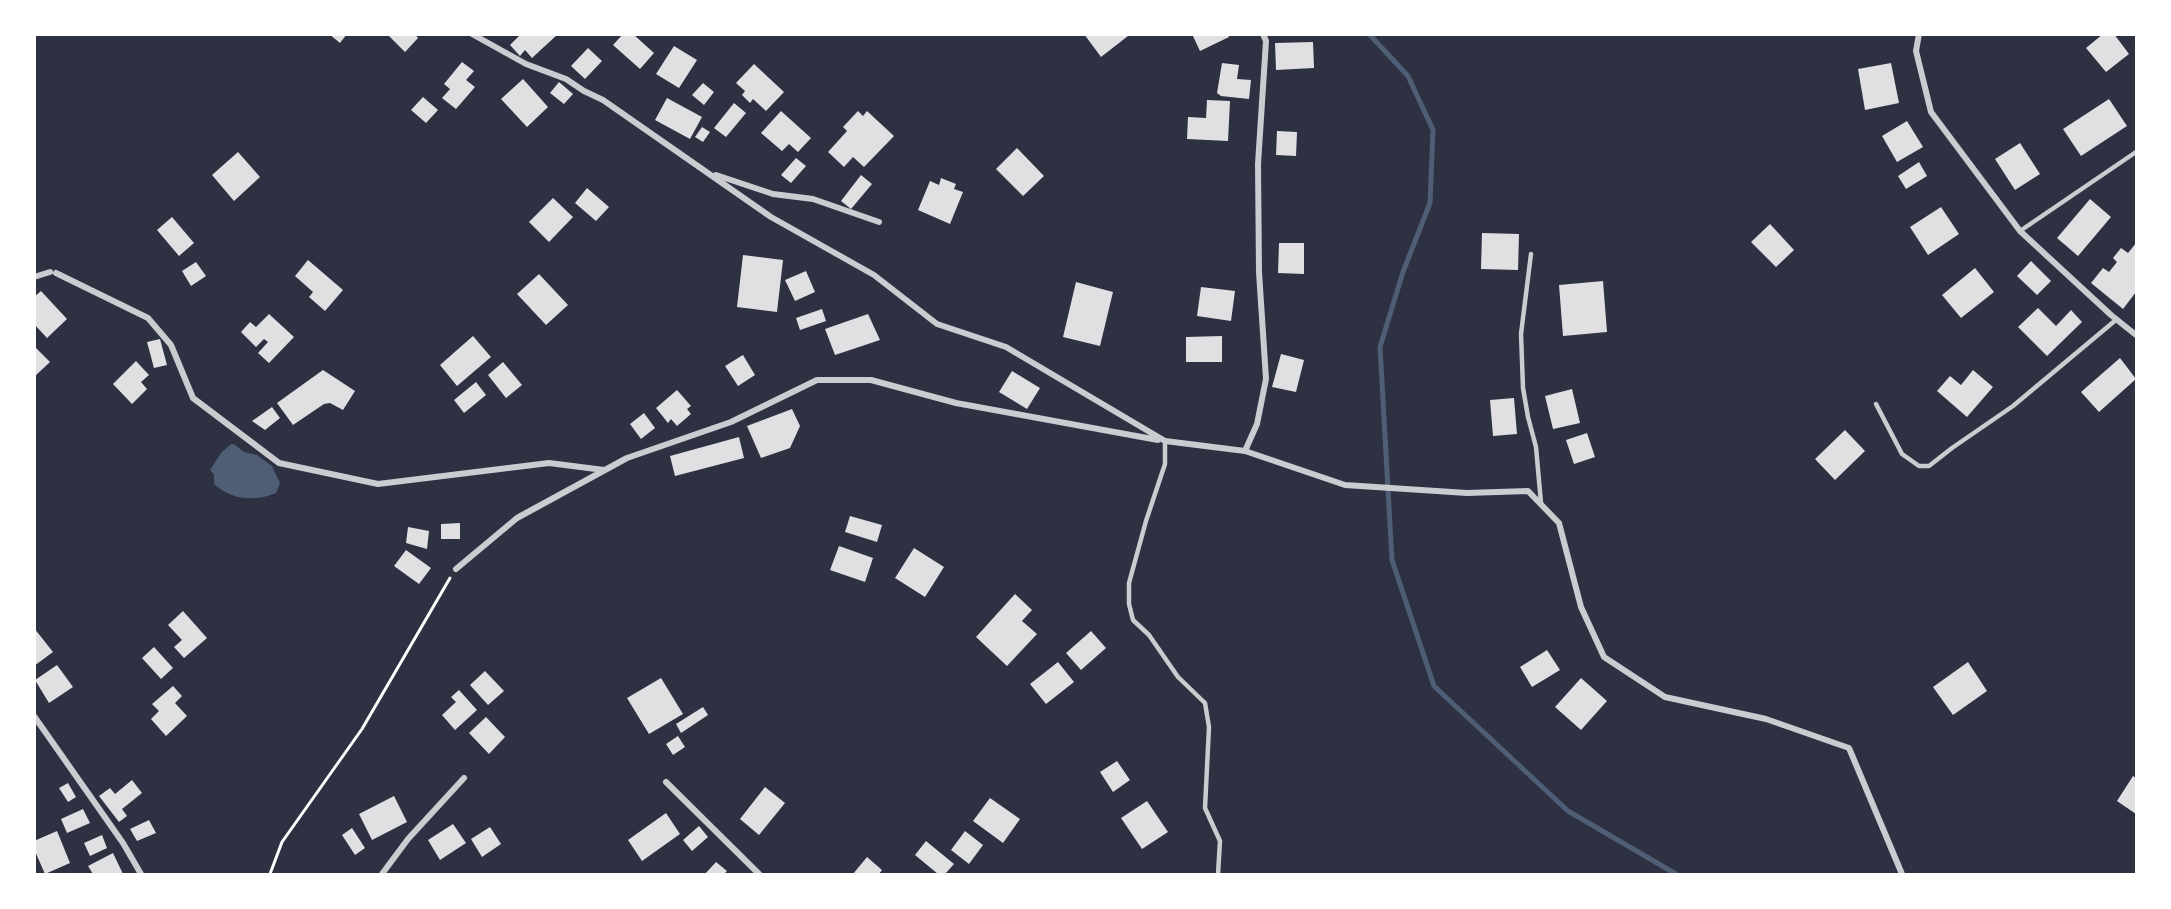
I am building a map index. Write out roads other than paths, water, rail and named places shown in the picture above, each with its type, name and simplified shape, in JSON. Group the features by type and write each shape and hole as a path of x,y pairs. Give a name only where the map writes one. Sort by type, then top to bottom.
{"street":[{"path":"472,34 526,64 566,79 603,100 771,217 874,275 937,324 1006,347 1165,441"},
{"path":"1245,451 1257,424 1266,379 1259,272 1258,164 1266,41 1263,34"},
{"path":"1919,34 1916,51 1931,112 2020,231 2136,335"},
{"path":"709,172 773,194 813,199 879,222"},
{"path":"34,277 53,272 148,318 171,345 193,398 279,463 378,484 549,463 605,470"},
{"path":"456,569 517,518 627,458 731,422 817,380 871,380 956,403 1165,441 1245,451 1345,485 1467,493 1528,491 1559,523 1581,607 1605,657 1665,697 1766,719 1849,748 1902,874"},
{"path":"34,716 123,843 141,874"},
{"path":"382,874 408,839 464,778"},
{"path":"666,782 759,874"}],"lane":[{"path":"2020,231 2136,152"},
{"path":"1531,254 1521,334 1523,388 1536,447 1540,503"},
{"path":"1876,404 1902,454 1919,466 1929,466 2013,406 2117,319"},
{"path":"1165,441 1165,464 1129,583 1129,604 1134,620 1149,635 1178,677 1205,704 1209,727 1205,808 1220,841 1218,874"}],"water":[{"path":"231,444 244,452 257,455 272,466 280,483 276,493 260,498 244,498 228,493 214,484 214,474 210,470 221,453"}],"waterway":[{"path":"1369,34 1408,76 1433,130 1430,203 1403,272 1380,347 1392,560 1434,686 1568,811 1676,874"}]}
